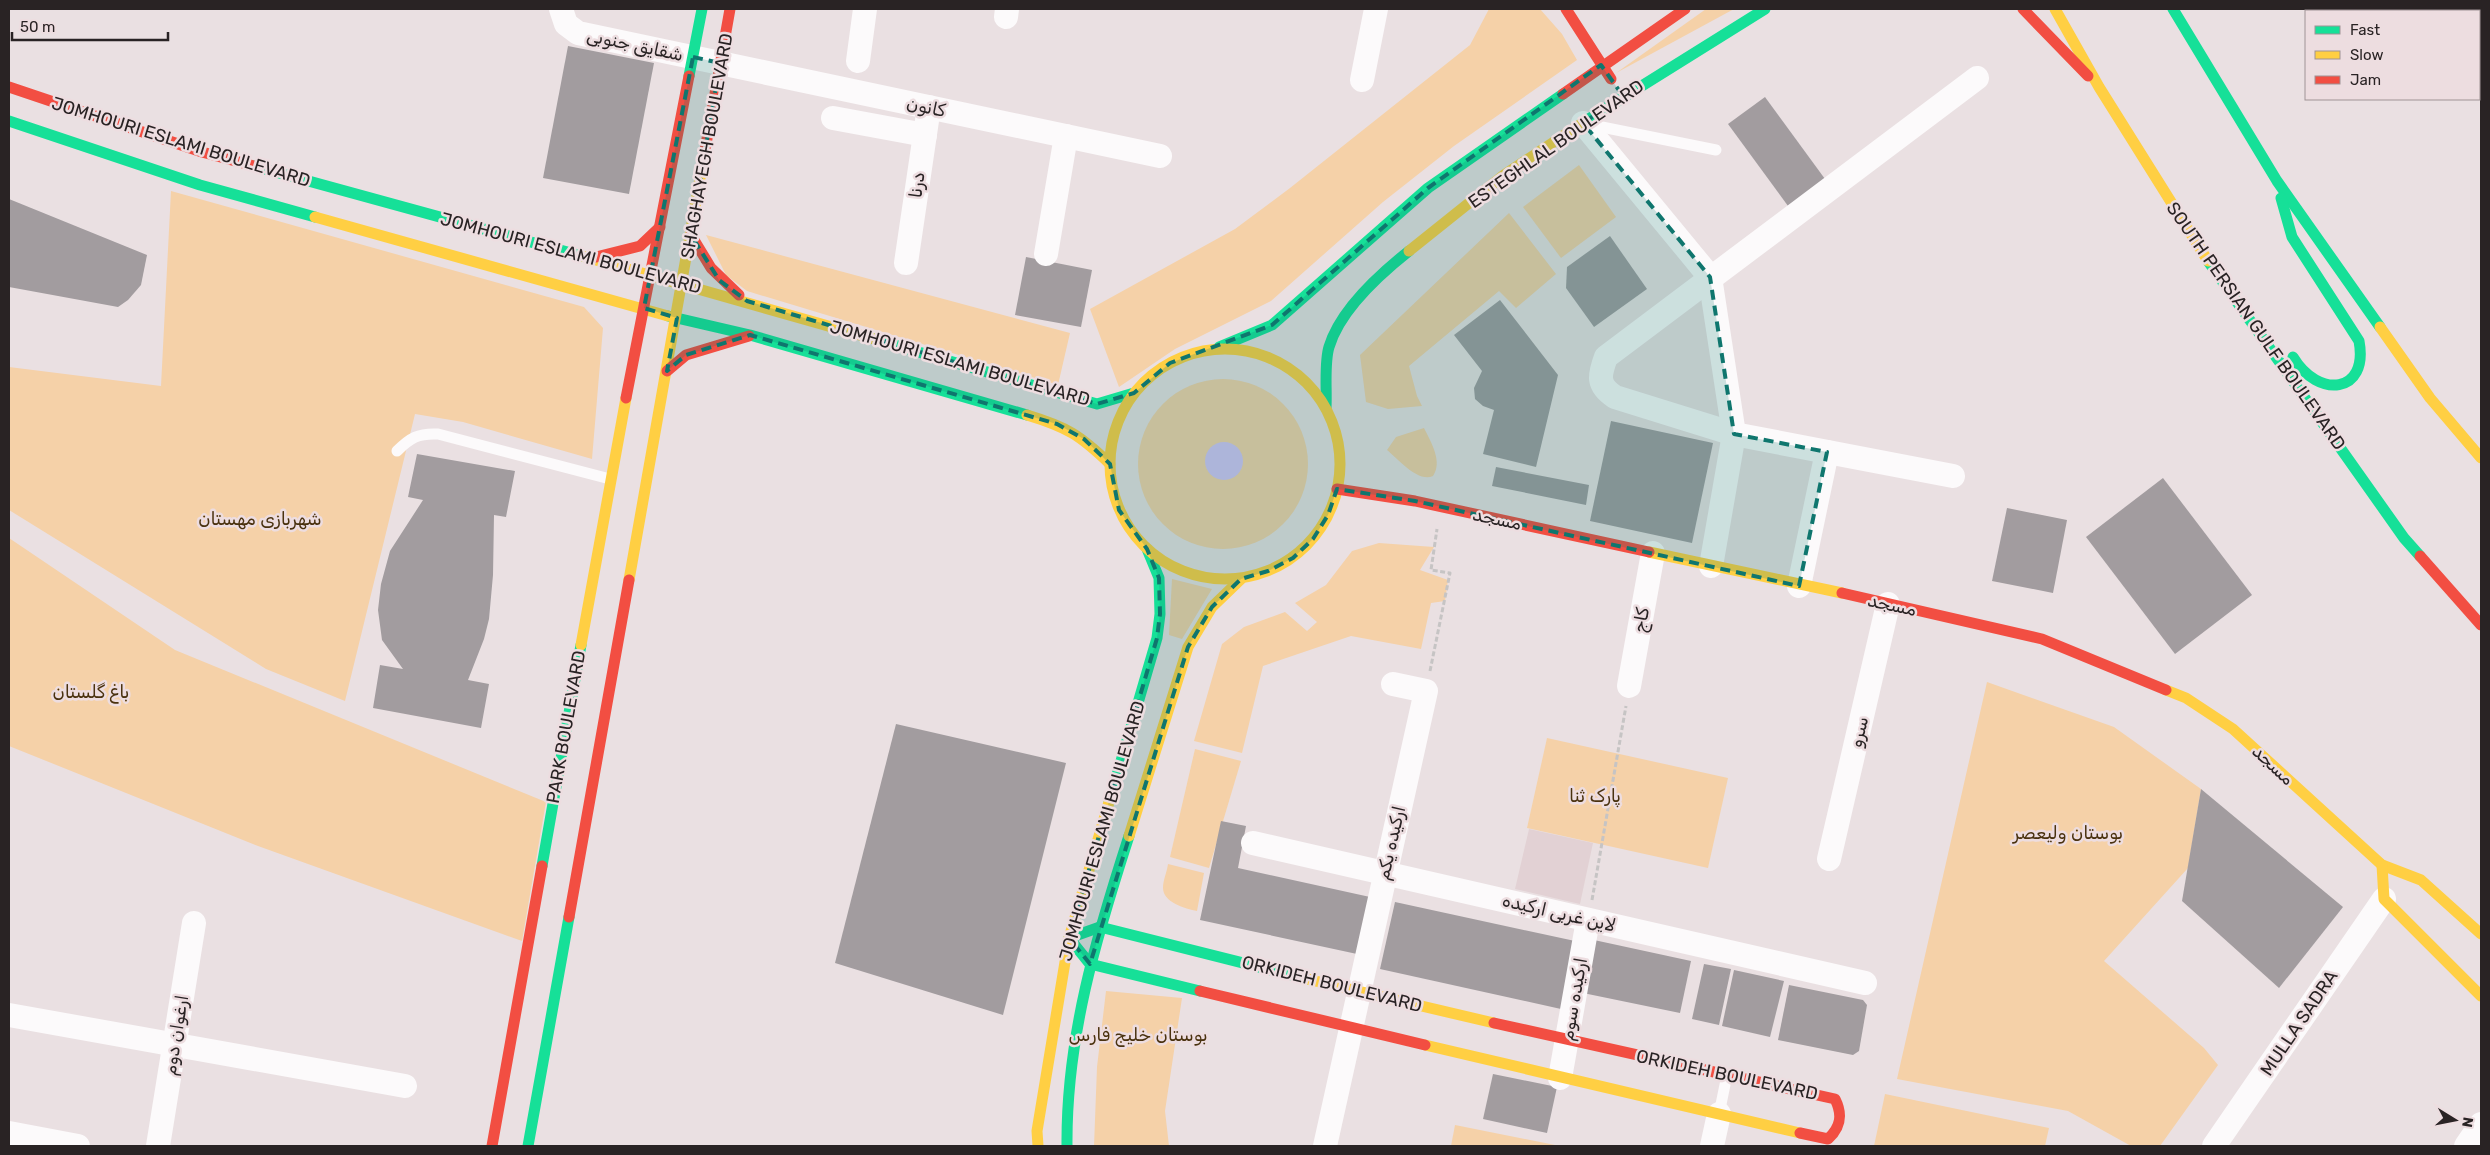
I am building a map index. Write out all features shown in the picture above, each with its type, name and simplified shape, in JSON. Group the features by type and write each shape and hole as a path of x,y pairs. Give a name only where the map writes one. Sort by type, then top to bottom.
{"street":[{"name":"شقایق جنوبی","path":"561,9 566,24 578,33 692,57"},
{"name":"SHAGHAYEGH BOULEVARD","path":"644,308 702,9"},
{"name":"SHAGHAYEGH BOULEVARD","path":"677,318 730,9"},
{"path":"858,61 865,9"},
{"path":"1362,80 1376,9"},
{"path":"1566,9 1623,96"},
{"path":"1214,349 1240,350 1266,356 1290,368 1310,386 1326,408 1336,433 1340,461 1337,489 1328,515 1313,539 1293,558 1268,571 1241,578 1216,580 1191,574 1168,564 1147,549 1131,531 1119,510 1112,488 1110,464 1116,426 1134,393 1150,376 1170,363 1191,354 1214,349 1272,325 1428,188 1601,65 1685,9"},
{"name":"ESTEGHLAL BOULEVARD","path":"1326,408 1329,347 1348,310 1388,267 1504,175 1623,96 1764,9"},
{"path":"2023,9 2099,87"},
{"name":"SOUTH PERSIAN GULF BOULEVARD","path":"2055,9 2099,87 2190,237 2404,538 2481,625"},
{"path":"2173,9 2194,47 2277,181 2430,398 2481,458"},
{"path":"2184,9 2194,47"},
{"name":"کانون","path":"692,57 1160,156"},
{"path":"1953,476 1734,434 1614,397 1604,390 1600,379 1606,357 1977,78"},
{"name":"JOMHOURI ESLAMI BOULEVARD","path":"9,88 202,152 747,301 1097,404 1134,393"},
{"name":"درنا","path":"906,263 929,107"},
{"path":"834,118 925,135"},
{"name":"JOMHOURI ESLAMI BOULEVARD","path":"9,121 200,185 677,318 750,336 1057,424 1084,439 1110,464"},
{"path":"1583,123 1710,277 1734,434 1711,566"},
{"path":"1046,254 1066,136"},
{"path":"2277,181 2292,237 2359,341 2363,354 2359,368 2351,378 2340,384 2327,385 2306,375 2288,351"},
{"path":"591,258 640,246 660,227"},
{"path":"692,235 704,260 719,280 747,301"},
{"path":"2190,237 2232,272"},
{"path":"585,291 610,311"},
{"name":"PARK BOULEVARD","path":"492,1146 610,479 644,308"},
{"name":"PARK BOULEVARD","path":"528,1146 677,318"},
{"path":"626,331 634,360"},
{"path":"667,371 686,355 750,336"},
{"path":"1799,586 1827,452"},
{"name":"مسجد","path":"1337,489 1441,506 2042,639 2186,698 2233,729 2382,865 2421,880 2481,934"},
{"name":"JOMHOURI ESLAMI BOULEVARD","path":"1038,1146 1037,1131 1069,938 1157,638 1160,614 1159,578 1147,549"},
{"name":"کاج","path":"1630,686 1653,553"},
{"name":"JOMHOURI ESLAMI BOULEVARD","path":"1067,1146 1066,1126 1072,1052 1090,964 1100,927 1188,647 1212,607 1241,578"},
{"name":"سرو","path":"1829,860 1888,604"},
{"path":"1392,684 1426,691"},
{"name":"ارکیده یکم","path":"1325,1146 1426,691"},
{"name":"لاین غربی ارکیده","path":"1253,843 1865,983"},
{"path":"2382,865 2384,899 2481,996"},
{"name":"MULLA SADRA","path":"2214,1146 2384,899"},
{"name":"ارکیده سوم","path":"1560,1078 1588,920"},
{"name":"ارغوان دوم","path":"158,1146 194,923"},
{"path":"1090,964 1069,938 1100,927"},
{"name":"ORKIDEH BOULEVARD","path":"1090,964 1560,1078 1828,1139 1836,1132 1840,1121 1840,1108 1834,1099 1358,992 1100,927"},
{"path":"9,1014 405,1086"},
{"path":"1712,1146 1720,1114"},
{"path":"2466,1146 2481,1124"},
{"path":"9,1134 78,1146"}],"lane":[{"path":"1583,123 1716,150"},
{"path":"397,451 411,438 422,433 438,434 610,479"},
{"path":"1720,1114 1727,1075"}],"path":[{"path":"1426,691 1450,573 1431,570 1441,506"},
{"path":"1588,920 1630,686"}],"highlighted area":[{"path":"693,57 720,63 691,235 719,280 747,301 1097,404 1134,393 1170,363 1272,325 1428,188 1601,65 1623,96 1583,123 1710,277 1734,434 1827,452 1799,586 1415,501 1337,489 1328,515 1313,539 1293,558 1268,571 1241,579 1212,607 1188,647 1090,964 1069,938 1157,638 1160,614 1159,578 1147,549 1119,510 1110,464 1084,439 1057,424 750,335 686,355 667,371 677,318 644,308"}],"shaded area":[{"path":"1224,442 1238,447 1243,461 1238,475 1224,480 1210,475 1205,461 1210,447"},
{"path":"1529,829 1593,843 1580,904 1515,889"}],"green space":[{"path":"1489,9 1540,9 1562,34 1577,60 1454,146 1383,202 1271,301 1175,349 1119,387 1090,309 1235,229 1290,188 1470,45"},
{"path":"1706,9 1734,9 1616,73"},
{"path":"1579,165 1616,217 1561,258 1523,207"},
{"name":"شهربازی مهستان","path":"171,191 584,307 603,328 592,459 463,422 415,414 345,701 266,669 9,510 9,367 161,386"},
{"path":"1509,213 1556,274 1516,308 1499,291 1409,366 1417,396 1422,406 1388,409 1366,402 1360,355"},
{"path":"706,235 1070,333 1058,385 747,291 726,275"},
{"path":"1223,379 1248,383 1263,389 1283,404 1298,424 1306,447 1308,464 1304,489 1298,504 1283,524 1263,539 1240,547 1223,549 1198,545 1183,539 1163,524 1148,504 1140,481 1138,464 1142,439 1148,424 1163,404 1183,389 1206,381"},
{"path":"1424,428 1435,452 1437,465 1433,476 1427,477 1421,476 1409,469 1387,450 1396,437"},
{"name":"باغ گلستان","path":"9,538 175,650 546,802 522,941 258,846 9,746"},
{"path":"1379,543 1434,547 1420,570 1448,580 1445,601 1431,603 1421,649 1351,636 1263,666 1242,753 1194,741 1222,644 1244,627 1285,612 1307,631 1317,622 1295,603 1326,585 1352,551"},
{"path":"1172,579 1212,589 1182,639 1169,635"},
{"name":"بوستان ولیعصر","path":"1987,682 2114,727 2201,789 2188,868 2104,961 2204,1048 2218,1065 2160,1146 2131,1146 2068,1111 1897,1079"},
{"name":"پارک ثنا","path":"1547,738 1728,778 1708,868 1527,828"},
{"path":"1195,749 1241,761 1209,868 1170,857"},
{"path":"1168,864 1204,873 1197,911 1175,904 1164,893 1163,885"},
{"name":"بوستان خلیج فارس","path":"1106,991 1182,998 1165,1111 1169,1146 1094,1146 1097,1067"},
{"path":"1885,1094 2049,1128 2045,1146 1874,1146"},
{"path":"1455,1125 1560,1146 1451,1146"}],"building":[{"path":"568,46 654,63 629,194 543,178"},
{"path":"1765,97 1825,179 1788,206 1728,124"},
{"path":"9,199 147,255 141,285 128,300 118,307 9,287"},
{"path":"1610,236 1647,289 1594,327 1566,288 1567,267"},
{"path":"1026,257 1092,270 1081,327 1015,315"},
{"path":"1500,300 1558,375 1536,467 1483,454 1494,410 1483,406 1475,399 1474,388 1482,371 1454,335"},
{"path":"1611,421 1713,443 1692,543 1590,521"},
{"path":"417,454 515,471 506,517 494,515 493,575 489,619 484,639 468,680 489,684 481,728 373,708 380,665 403,669 382,640 378,610 381,584 390,551 423,500 408,497"},
{"path":"1496,467 1589,485 1586,505 1492,486"},
{"path":"2163,478 2252,595 2175,654 2086,537"},
{"path":"2007,508 2067,520 2053,593 1992,581"},
{"path":"896,724 1066,763 1003,1015 835,963"},
{"path":"2201,789 2343,907 2279,988 2182,901"},
{"path":"1221,821 1246,826 1238,868 1370,897 1357,954 1200,920"},
{"path":"1395,902 1575,941 1561,1009 1380,969"},
{"path":"1594,940 1691,961 1680,1013 1583,993"},
{"path":"1704,964 1731,969 1719,1025 1692,1019"},
{"path":"1734,970 1784,981 1770,1037 1722,1026"},
{"path":"1789,985 1863,1000 1867,1005 1859,1051 1853,1055 1778,1040"},
{"path":"1493,1074 1557,1087 1547,1133 1483,1119"}],"traffic: fast":[{"path":"689,76 702,9"},
{"path":"1584,122 1765,9"},
{"path":"2173,9 2277,181 2380,327"},
{"path":"1219,347 1272,325 1428,188 1563,94"},
{"path":"9,121 200,185 315,217"},
{"path":"254,166 582,256"},
{"path":"2281,198 2292,237 2359,341 2360,359 2356,372 2349,380 2339,385 2315,380 2303,371 2293,357"},
{"path":"1326,408 1327,361 1334,333 1362,294 1386,270 1409,251"},
{"path":"2208,261 2404,538 2420,556"},
{"path":"668,316 750,335 1027,415"},
{"path":"874,339 1097,404 1134,393"},
{"path":"1109,802 1157,638 1160,614 1159,578 1147,549"},
{"path":"542,866 581,645"},
{"path":"1067,1146 1068,1106 1077,1027 1105,912 1129,836"},
{"path":"528,1146 569,917"},
{"path":"1100,927 1307,979"},
{"path":"1100,927 1069,938 1090,964 1200,991"}],"traffic: slow":[{"path":"2055,9 2099,87 2208,261"},
{"path":"1409,251 1504,175 1584,122"},
{"path":"629,580 702,167"},
{"path":"315,217 668,316"},
{"path":"582,256 874,339"},
{"path":"2380,327 2430,398 2481,458"},
{"path":"1225,349 1247,351 1269,358 1298,375 1314,391 1326,410 1335,431 1340,464 1338,486 1331,508 1314,537 1298,553 1279,565 1258,574 1225,579 1203,577 1181,570 1152,553 1136,537 1124,518 1115,497 1110,464 1112,442 1119,420 1136,391 1152,375 1171,363 1192,354 1225,349"},
{"path":"581,645 626,398"},
{"path":"1027,415 1072,433 1110,464"},
{"path":"1649,552 1842,593"},
{"path":"1129,836 1188,647 1212,607 1241,579"},
{"path":"2166,690 2186,698 2233,729 2382,865 2421,880 2481,934"},
{"path":"1038,1146 1037,1131 1069,938 1109,802"},
{"path":"2382,865 2384,899 2481,996"},
{"path":"1307,979 1494,1023"},
{"path":"1425,1045 1800,1133"}],"traffic: jam":[{"path":"702,167 730,9"},
{"path":"1566,9 1611,79"},
{"path":"1563,94 1685,9"},
{"path":"2023,9 2088,76"},
{"path":"626,398 689,76"},
{"path":"9,87 202,152 254,166"},
{"path":"592,258 640,246 660,227"},
{"path":"691,235 711,268 739,295"},
{"path":"667,371 686,355 749,336"},
{"path":"1337,489 1415,501 1649,552"},
{"path":"2420,556 2481,625"},
{"path":"569,917 629,580"},
{"path":"1842,593 2042,639 2166,690"},
{"path":"492,1146 542,866"},
{"path":"1200,991 1425,1045"},
{"path":"1494,1023 1835,1099 1840,1116 1836,1130 1828,1139 1800,1133"}]}
